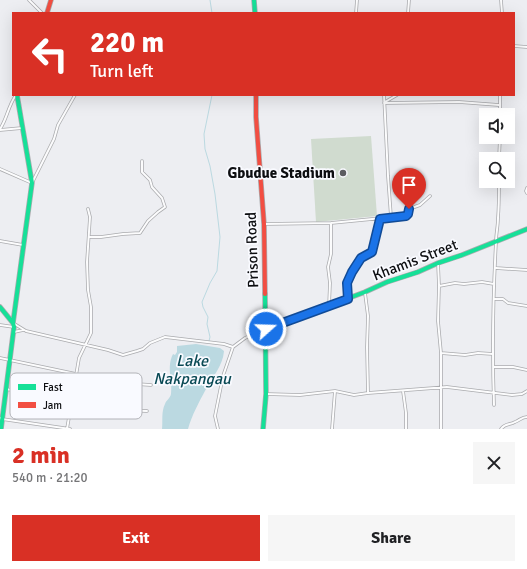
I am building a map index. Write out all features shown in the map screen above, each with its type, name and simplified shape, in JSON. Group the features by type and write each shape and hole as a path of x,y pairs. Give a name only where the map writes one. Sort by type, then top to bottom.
{"street":[{"path":"29,0 41,12"},
{"path":"47,12 51,0"},
{"path":"254,0 255,12"},
{"path":"356,12 357,0"},
{"path":"408,12 409,0"},
{"path":"501,0 502,12"},
{"path":"515,46 527,47"},
{"path":"0,130 15,96"},
{"path":"16,96 32,183"},
{"path":"1,429 1,418 21,270 22,245 32,183 54,139 58,125 74,96"},
{"name":"Prison Road","path":"256,96 256,117 264,224 266,394 263,429"},
{"path":"384,96 391,217"},
{"path":"384,103 395,96"},
{"path":"499,108 500,96"},
{"path":"384,103 460,102 499,105"},
{"path":"0,130 22,128"},
{"path":"90,237 140,233 148,221 165,207 162,198 152,187 150,180 142,172 142,161"},
{"path":"0,168 32,183"},
{"path":"494,405 494,284 499,188"},
{"path":"527,188 527,193"},
{"path":"264,224 330,223 380,219 408,214 409,209 420,205 430,196"},
{"path":"76,373 79,358 91,333 91,307 87,262 90,237 90,217 88,209"},
{"path":"348,299 347,283 361,258 372,252 380,219"},
{"path":"329,306 330,283 328,267 331,254 330,223"},
{"name":"Khamis Street","path":"266,329 348,299 378,285 418,272 527,229"},
{"path":"0,241 22,245"},
{"path":"438,263 438,320 441,353 441,429"},
{"path":"496,268 527,270"},
{"path":"439,286 455,283 464,284 482,282 494,284"},
{"path":"365,292 368,316 368,393"},
{"path":"494,299 503,299 508,303 527,306"},
{"path":"0,307 11,319 14,327"},
{"path":"0,325 14,327 123,355 143,349 150,343 165,337 224,344 233,347"},
{"path":"14,327 23,330"},
{"path":"218,429 215,416 223,376 233,347 245,338 266,329"},
{"path":"441,353 465,355 478,353 493,354"},
{"path":"0,358 68,373"},
{"path":"493,367 513,367 527,370"},
{"path":"142,385 151,386"},
{"path":"266,394 300,395 336,391 354,395 447,387 512,395 522,394 527,391"},
{"path":"6,389 10,390"},
{"path":"332,429 336,391"},
{"path":"403,391 406,413 406,429"},
{"path":"142,411 147,411"},
{"path":"501,429 505,425 514,423 524,416 527,416"},
{"path":"1,418 68,429 69,419"}],"shaded area":[{"name":"Gbudue Stadium","path":"371,136 377,216 316,222 311,139"}],"water":[{"name":"Lake Nakpangau","path":"196,344 220,348 224,351 222,362 198,404 188,429 162,429 164,407 171,394 170,364 173,354 175,355 177,352 177,346"}],"waterway":[{"path":"210,0 212,12"},
{"path":"209,341 210,337 207,324 208,317 202,302 217,271 220,237 215,194 205,149 204,134 212,96"}],"traffic: fast":[{"path":"254,0 255,12"},
{"path":"1,429 14,327 13,323 32,183 17,96"},
{"path":"266,329 527,229"},
{"path":"263,429 266,394 265,294"},
{"path":"0,307 13,323"}],"traffic: jam":[{"path":"47,12 51,0"},
{"path":"256,96 256,117 264,224 265,294"}],"place":[{"name":"Gbudue Stadium","path":"343,173"}],"route":[{"path":"266,329 348,299 347,283 361,258 372,252 380,219 406,216 409,209"}]}
